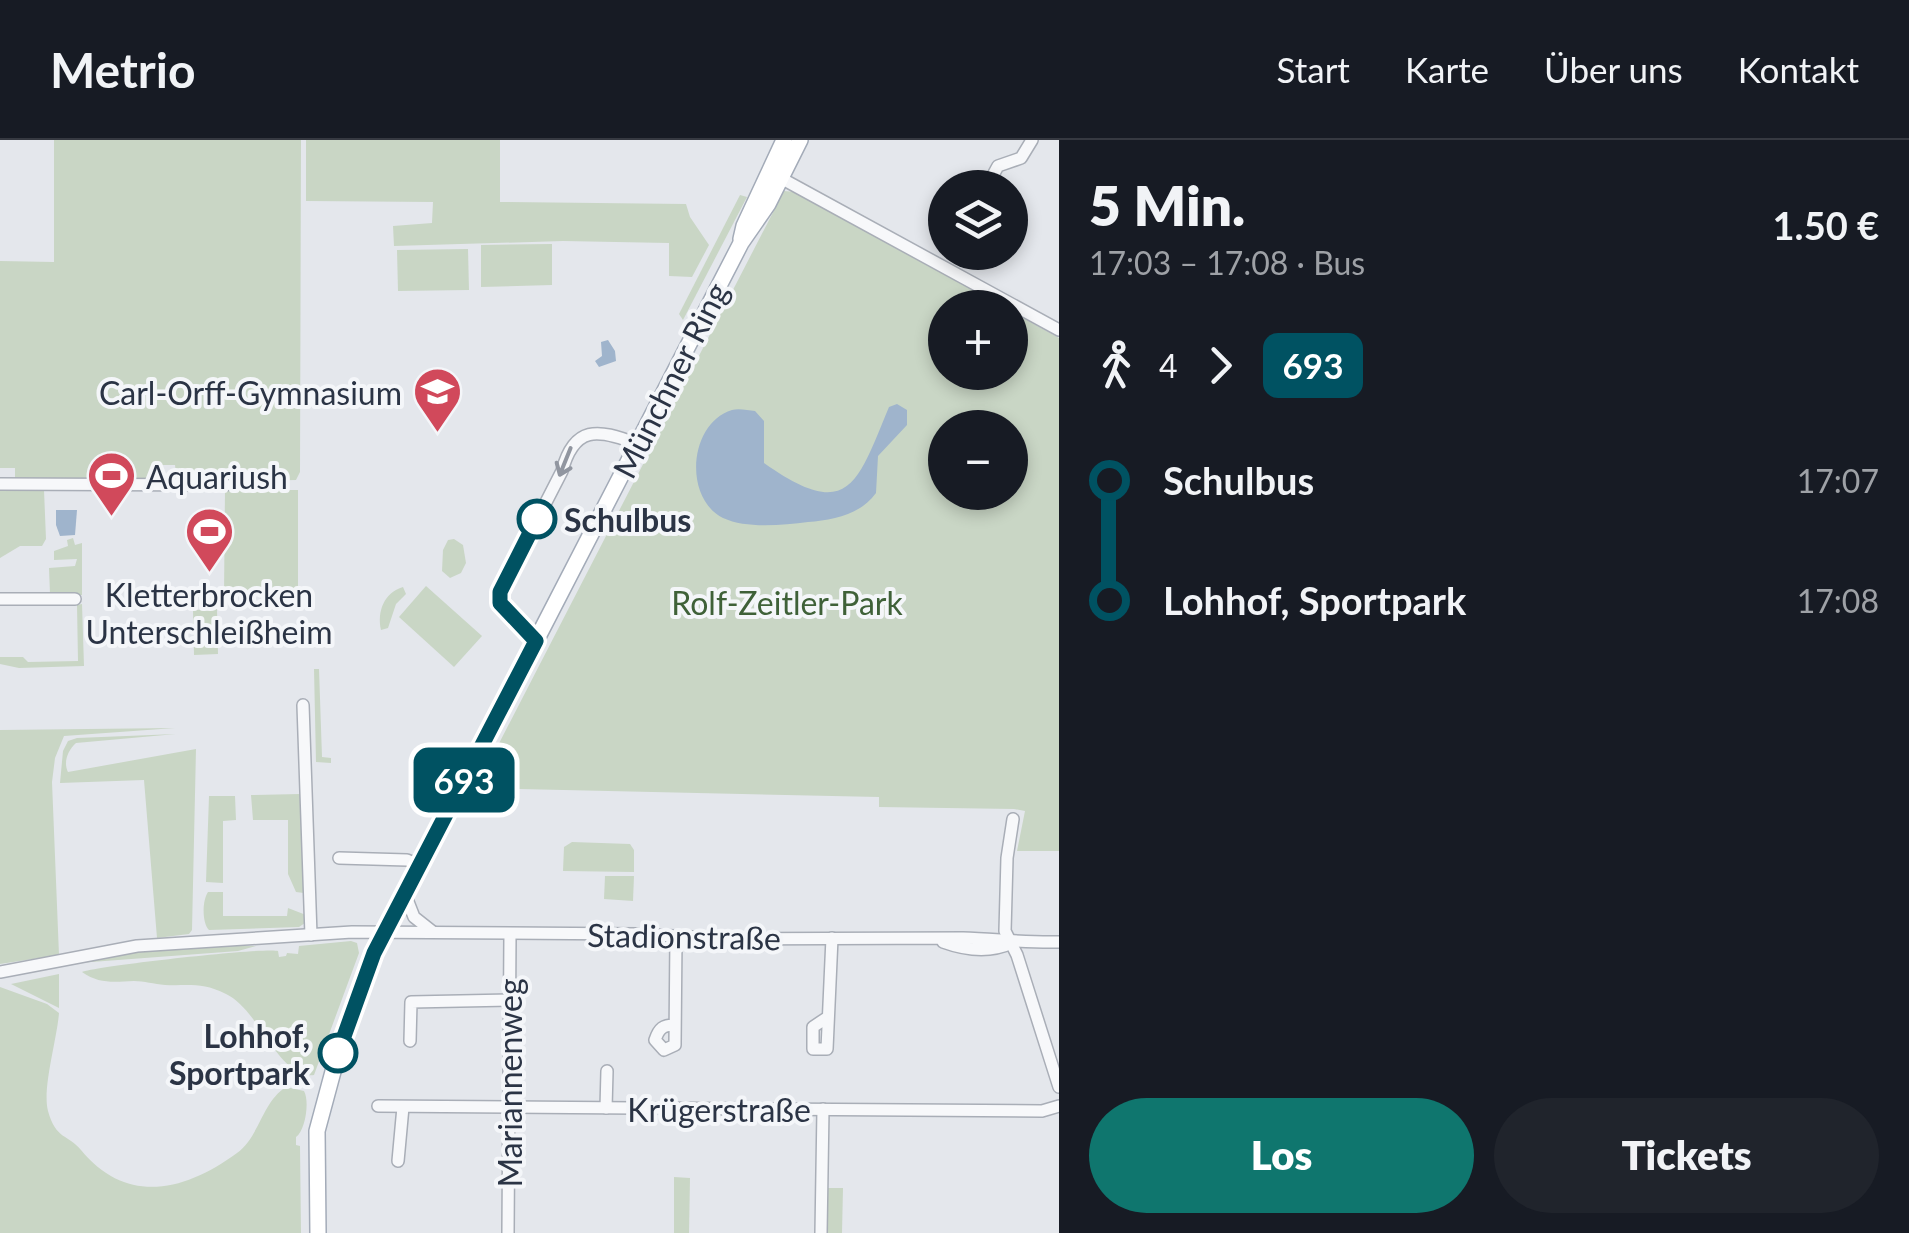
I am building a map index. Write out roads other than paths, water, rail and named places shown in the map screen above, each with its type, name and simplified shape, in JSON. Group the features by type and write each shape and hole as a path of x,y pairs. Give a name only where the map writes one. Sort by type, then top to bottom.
{"main road":[{"name":"Münchner Ring","path":"318,1233 315,1148 323,1104 350,1016 385,932 741,243 754,229 784,140"},
{"name":"Münchner Ring","path":"775,175 800,140"}],"street":[{"path":"996,170 1021,158 1032,140"},
{"path":"775,175 946,261 1059,329"},
{"path":"536,641 500,603 500,592 562,471 566,455 575,438 583,434 637,444"},
{"path":"0,484 226,485"},
{"path":"0,599 75,599"},
{"path":"303,705 310,936"},
{"path":"1013,818 1007,858 1005,931 1059,1087"},
{"path":"339,858 407,860 419,866"},
{"path":"404,894 414,916 432,932"},
{"name":"Stadionstraße","path":"0,972 136,946 385,932 936,940 961,948 1059,942"},
{"name":"Mariannenweg","path":"508,1233 510,934"},
{"path":"675,1025 676,937"},
{"path":"828,1017 832,938"},
{"path":"410,1041 411,1002 510,1000"},
{"path":"606,1108 607,1071"},
{"name":"Krügerstraße","path":"378,1106 1042,1112 1059,1106"},
{"path":"398,1161 404,1107"},
{"path":"820,1233 823,1110"}],"water":[{"path":"608,340 616,361 599,367 595,361 602,356 601,342"},
{"path":"897,404 907,410 907,425 878,456 876,493 854,511 817,521 754,525 723,518 701,495 696,461 700,445 707,430 732,410 755,411 764,421 764,463 792,481 832,492 846,486 858,474 889,407"},
{"path":"56,510 77,510 75,535 60,536"}],"place":[{"name":"Carl-Orff-Gymnasium","path":"437,434"},
{"name":"Aquariush","path":"111,518"},
{"name":"Schulbus","path":"537,519"},
{"name":"Kletterbrocken Unterschleißheim","path":"209,574"},
{"name":"Lohhof, Sportpark","path":"338,1053"}],"park label":[{"name":"Rolf-Zeitler-Park","path":"787,602"}]}
